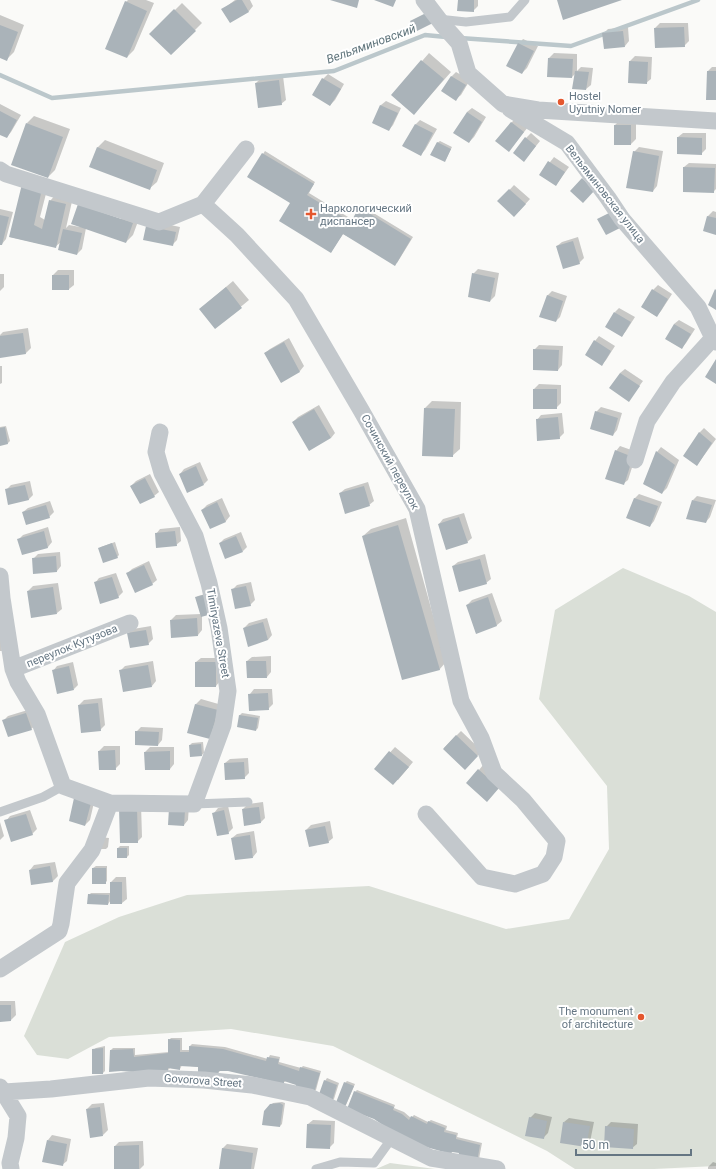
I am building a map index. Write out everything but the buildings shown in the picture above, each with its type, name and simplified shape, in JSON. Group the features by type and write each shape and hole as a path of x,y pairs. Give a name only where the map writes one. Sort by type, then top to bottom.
{"street":[{"path":"424,0 441,22"},
{"name":"Вельяминовская улица","path":"441,22 459,44 468,73 503,104 567,143 622,219 698,307 714,340"},
{"path":"503,104 538,110 716,121"},
{"path":"0,170 6,174 159,222 204,204 246,149"},
{"name":"Сочинский переулок","path":"204,204 237,235 296,299 417,509 462,701 481,738 494,773 523,800 557,841 554,857 543,874 515,884 482,876 426,814"},
{"path":"635,460 647,421 673,382 714,340"},
{"name":"Timiryazeva Street","path":"160,432 156,452 162,473 195,536 209,582 219,628 228,691 223,725 194,804"},
{"path":"0,576 13,670 18,682 37,714 63,786 110,803 194,804"},
{"name":"переулок Кутузова","path":"13,670 130,623"},
{"path":"0,969 59,931 67,883 92,850 110,803"},
{"name":"Govorova Street","path":"1,1090 51,1089 148,1078 204,1080 252,1085 310,1097 431,1158 497,1169"},
{"path":"1,1090 18,1116 16,1138 10,1163 11,1169"}],"lane":[{"path":"441,22 466,22 510,18 525,0"},
{"path":"0,812 43,797 63,786"},
{"path":"194,804 248,802"},
{"path":"316,1169 340,1162 374,1163 392,1138"}],"shaded area":[{"path":"623,568 689,596 716,612 716,1166 654,1169 575,1169 547,1151 333,1046 231,1029 109,1037 68,1059 37,1055 24,1036 65,942 119,917 187,895 369,886 506,929 569,919 609,849 607,786 539,699 555,610"},
{"path":"390,1163 435,1169 376,1169"}],"waterway":[{"name":"Вельяминовский","path":"460,38 571,46 698,0"},
{"name":"Вельяминовский","path":"0,75 52,98 334,71 425,35 446,37"}],"place":[{"name":"Hostel Uyutniy Nomer","path":"561,102"},
{"name":"Наркологический диспансер","path":"311,214"},
{"name":"The monument of architecture","path":"641,1017"}]}
